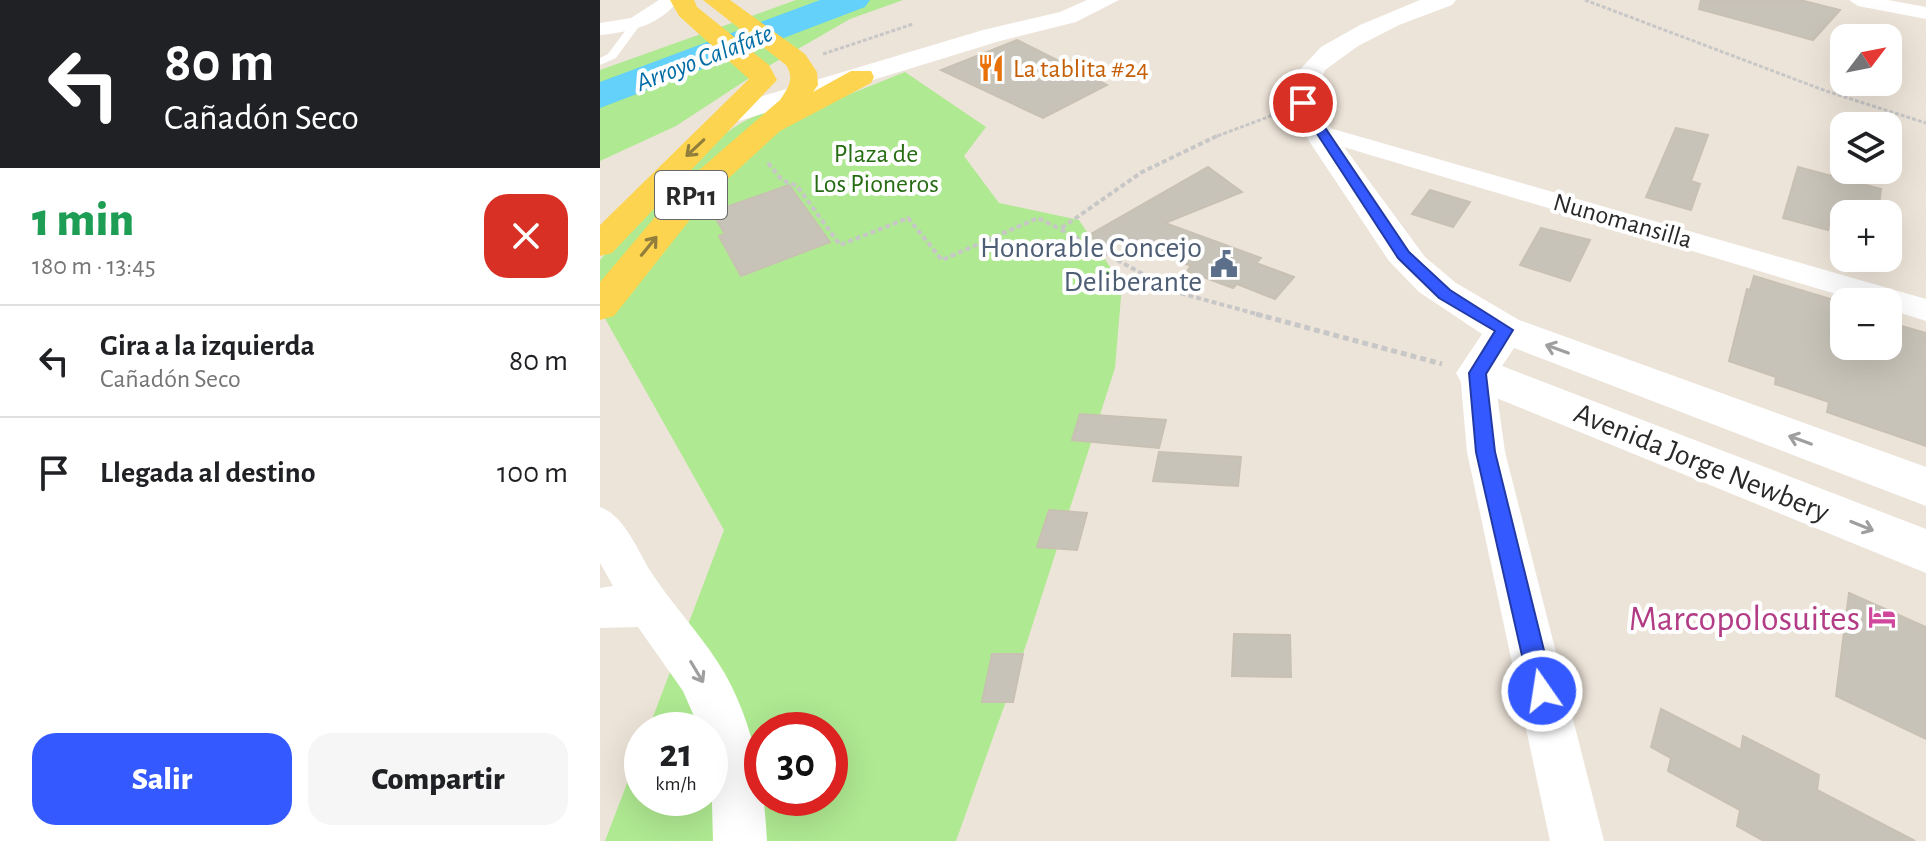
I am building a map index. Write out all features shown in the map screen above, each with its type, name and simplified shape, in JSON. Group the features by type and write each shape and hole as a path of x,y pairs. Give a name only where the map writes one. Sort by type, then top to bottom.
{"main road":[{"name":"RP11","path":"600,245 664,176 761,84 760,71 698,20 682,0"},
{"path":"721,6 802,71"},
{"name":"RP11","path":"600,307 685,202 739,149 766,129 802,71"},
{"path":"766,129 861,77"}],"street":[{"path":"600,29 635,25 653,16 670,0"},
{"path":"729,115 802,71 861,77 964,43 1076,0"},
{"path":"964,43 1068,17 1107,0"},
{"path":"1303,103 1308,74 1321,61 1394,19 1444,0"},
{"path":"1858,0 1913,7"},
{"name":"Avenida Jorge Newbery","path":"1303,103 1386,232 1421,274 1445,294 1505,330 1926,487"},
{"name":"Nunomansilla","path":"1319,132 1926,310"},
{"path":"1505,330 1477,373 1486,452 1577,841"},
{"name":"Avenida Jorge Newbery","path":"1477,373 1926,551"},
{"path":"600,524 651,609 686,653 707,687 723,726 733,771 740,841"},
{"path":"600,608 626,605 651,609"}],"lane":[{"path":"600,62 612,56 635,25"}],"path":[{"path":"1585,0 1811,86 1926,123"},
{"path":"802,71 913,24"},
{"path":"1060,229 1090,203 1196,145 1303,103"},
{"path":"739,149 766,160 782,180 797,186 840,245 908,218 942,260 1038,218 1176,292 1477,373"}],"green space":[{"path":"796,0 903,0 850,19 760,71 676,126 600,161 600,70"},
{"name":"Plaza de Los Pioneros","path":"905,72 986,127 964,156 999,203 1079,220 1122,285 1115,368 1026,645 956,841 605,841 624,791 624,816 728,816 728,712 655,712 724,530 603,315 699,190 805,112"},
{"path":"767,112 600,286 600,260 655,199 724,135 746,120"}],"building":[{"path":"1701,0 1800,0 1840,10 1813,40 1699,9"},
{"path":"1017,40 1107,85 1043,118 941,70"},
{"path":"1676,128 1708,135 1691,181 1700,184 1691,210 1646,197"},
{"path":"1208,167 1242,192 1165,223 1261,258 1256,263 1294,277 1275,299 1237,284 1233,288 1187,271 1191,266 1123,240 1099,250 1091,234"},
{"path":"1798,167 1830,175 1830,184 1862,184 1881,189 1880,200 1830,200 1828,230 1783,218"},
{"path":"789,185 830,242 741,276 719,236 725,234 712,212"},
{"path":"1430,190 1470,202 1453,227 1412,214"},
{"path":"1541,228 1590,240 1570,281 1520,265"},
{"path":"1754,276 1830,299 1830,360 1902,360 1902,326 1926,333 1926,446 1827,412 1829,402 1775,384 1776,377 1729,361 1747,289 1750,290"},
{"path":"1080,414 1166,420 1159,448 1072,440"},
{"path":"1159,452 1241,457 1238,486 1153,481"},
{"path":"1049,510 1087,513 1077,550 1037,547"},
{"path":"1849,593 1926,627 1926,739 1836,696"},
{"path":"1234,634 1290,635 1291,677 1232,676"},
{"path":"992,654 1023,654 1013,702 982,702"},
{"path":"1661,709 1741,750 1743,736 1819,775 1817,790 1915,841 1764,841 1737,826 1740,810 1668,771 1671,758 1651,747"}],"waterway":[{"name":"Arroyo Calafate","path":"600,96 745,38 853,0"}],"place":[{"name":"La tablita #24","path":"991,68"},
{"name":"Honorable Concejo Deliberante","path":"1224,264"},
{"name":"Marcopolosuites","path":"1882,617"}],"route":[{"path":"1303,103 1319,132 1403,255 1445,294 1505,330 1477,373 1480,412 1486,452 1542,691"}]}
